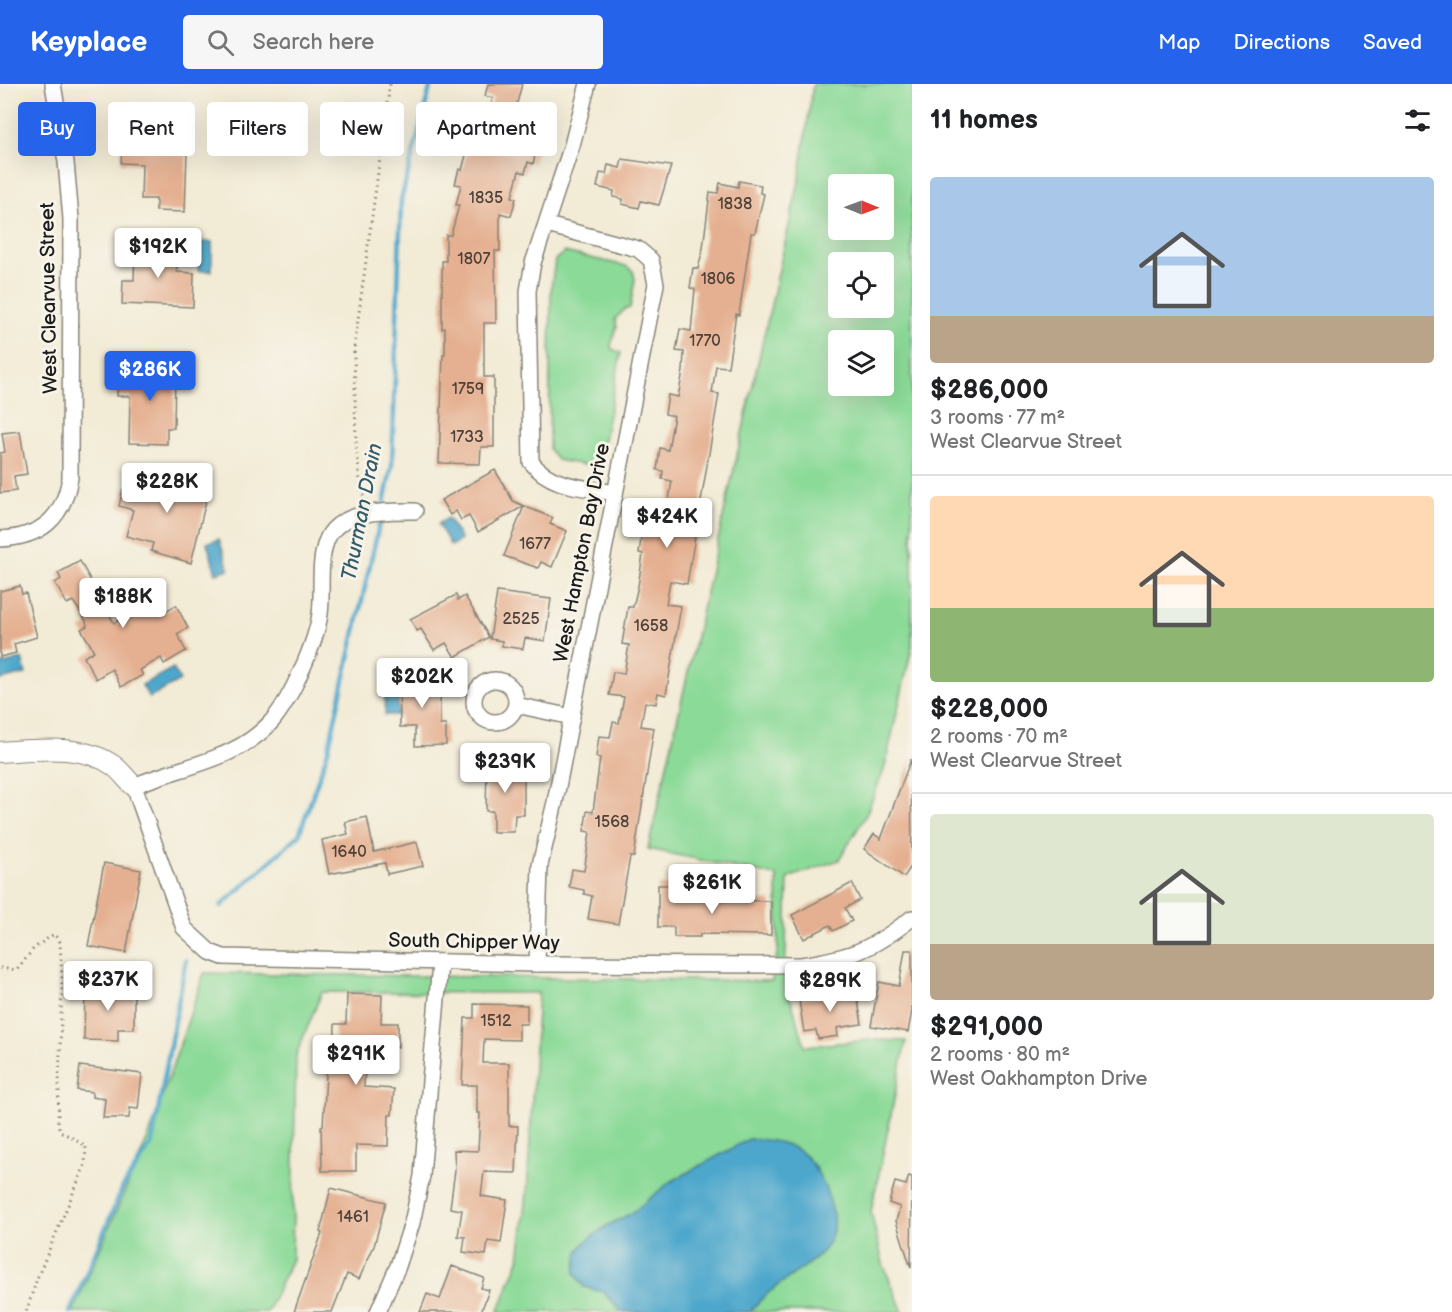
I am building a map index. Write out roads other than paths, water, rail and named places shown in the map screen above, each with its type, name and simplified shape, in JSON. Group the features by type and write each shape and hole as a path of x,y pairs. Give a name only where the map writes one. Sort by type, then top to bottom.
{"street":[{"name":"West Clearvue Street","path":"0,539 34,533 48,524 60,511 67,495 70,478 72,276 66,162 53,84"},
{"path":"588,84 572,145 533,263 528,291 531,462 539,473 554,482 615,493"},
{"name":"West Hampton Bay Drive","path":"537,964 540,865 572,717 656,284 651,260 638,249 547,225"},
{"path":"0,752 48,749 80,753 113,765 134,786 163,774 196,765 255,738 273,719 301,670 316,635 326,540 341,524 367,512 415,511"},
{"path":"516,705 572,717"},
{"name":"South Chipper Way","path":"134,786 184,928 210,952 224,957 440,963 801,965 839,959 880,943 912,918"},
{"path":"378,1312 399,1266 412,1223 422,1176 440,963"}],"water":[{"path":"198,242 212,242 212,271 198,271"},
{"path":"448,518 461,540 451,546 438,524"},
{"path":"219,539 229,569 216,573 207,543"},
{"path":"22,659 26,674 0,680 0,665"},
{"path":"173,668 180,681 149,698 142,685"},
{"path":"385,687 398,687 398,715 385,715"},
{"path":"749,1139 770,1140 789,1146 805,1156 818,1173 831,1203 834,1225 829,1242 818,1256 767,1294 750,1312 622,1312 603,1292 584,1287 575,1273 578,1252 585,1242 608,1225 632,1213 670,1182"}],"waterway":[{"name":"Thurman Drain","path":"383,508 392,465 401,200 431,84"},
{"name":"Thurman Drain","path":"221,906 299,835 328,751 381,516"},
{"name":"Thurman Drain","path":"70,1312 123,1187 152,1143 186,960"}]}
